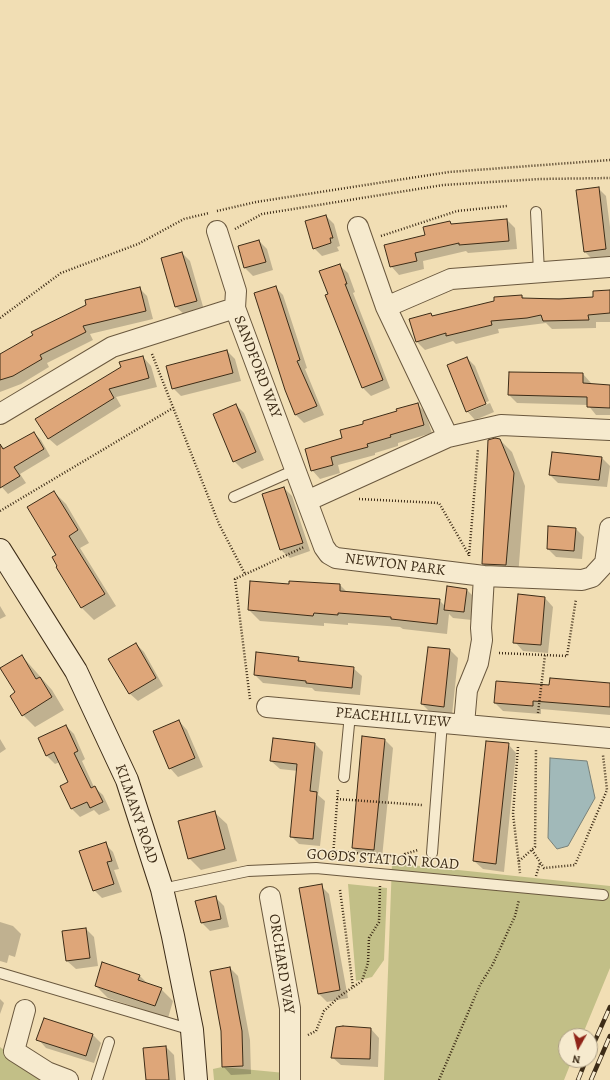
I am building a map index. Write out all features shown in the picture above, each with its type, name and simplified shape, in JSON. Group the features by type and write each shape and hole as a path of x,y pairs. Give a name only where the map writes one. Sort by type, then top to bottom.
{"main road":[{"name":"KILMANY ROAD","path":"0,550 76,671 126,780 162,889 192,1030 196,1080"}],"street":[{"name":"SANDFORD WAY","path":"218,234 236,291 235,308 307,501"},
{"path":"360,235 386,308 448,437"},
{"path":"386,308 451,279 610,267"},
{"path":"0,414 112,347 235,308"},
{"path":"307,501 448,437 501,425 610,430"},
{"name":"NEWTON PARK","path":"307,501 321,539 329,554 336,558 473,569 578,580 592,576 605,563 610,528"},
{"name":"PEACEHILL VIEW","path":"266,707 464,724 467,690 480,652 473,569"},
{"path":"464,724 606,737"},
{"name":"ORCHARD WAY","path":"270,897 290,1008 290,1080"},
{"path":"25,1010 14,1051 46,1072 68,1080"}],"lane":[{"path":"536,212 539,272"},
{"path":"234,497 295,470"},
{"path":"344,777 350,714"},
{"path":"432,853 442,722"},
{"name":"GOODS STATION ROAD","path":"162,889 248,871 316,868 603,894"},
{"path":"0,973 192,1030"},
{"path":"97,1080 110,1042"}],"path":[{"path":"0,318 61,273 138,244 184,219 256,202 449,172 610,160"},
{"path":"218,234 262,214 369,195 443,184 540,179 610,178"},
{"path":"360,235 457,211 507,206"},
{"path":"145,337 220,524 245,574"},
{"path":"0,511 173,408"},
{"path":"473,569 479,430"},
{"path":"329,491 359,499 439,503 473,569"},
{"path":"266,707 251,708 235,579 321,539"},
{"path":"480,652 567,656 578,580"},
{"path":"527,730 535,848 519,862 513,814 527,730 545,655"},
{"path":"532,850 544,868 575,865 607,790 606,737"},
{"path":"332,870 338,789 344,777"},
{"path":"337,799 436,806"},
{"path":"333,851 405,857"},
{"path":"290,1044 316,1031 324,1011 362,981 368,963 369,938 379,922 381,874"},
{"path":"439,1080 480,985 493,964 515,916 522,886"},
{"path":"340,890 353,987"}],"shaded area":[{"path":"392,863 610,886 610,968 585,1028 558,1028 558,1068 569,1068 564,1080 384,1080"},
{"path":"348,884 387,888 384,960 372,977 356,981"},
{"path":"0,1047 42,1080 0,1080"},
{"path":"222,1067 285,1073 285,1080 214,1080 213,1069"}],"water":[{"path":"550,758 587,761 595,798 568,846 557,849 548,838"}],"building":[{"path":"599,187 606,249 584,252 576,190"},
{"path":"326,215 333,238 330,238 331,243 313,249 305,221"},
{"path":"507,219 509,241 459,245 459,243 415,253 417,261 390,267 384,245 425,235 423,227 450,221 451,224"},
{"path":"259,240 266,262 244,268 238,246"},
{"path":"182,252 197,301 175,307 161,258"},
{"path":"340,264 347,284 345,284 383,380 362,388 325,295 328,294 319,271"},
{"path":"276,286 300,360 297,361 317,406 295,415 285,390 254,293"},
{"path":"140,287 146,311 83,326 86,332 40,355 42,359 13,376 0,380 0,354 33,335 31,332 86,305 85,300"},
{"path":"610,290 610,313 588,315 589,320 543,321 541,315 527,318 491,321 492,325 446,336 446,333 416,342 409,319 431,313 432,316 494,301 494,297 522,295 522,298 559,299 593,297 593,291"},
{"path":"227,350 233,373 172,389 166,366"},
{"path":"143,356 149,378 109,389 114,398 48,439 35,419 121,367 119,362"},
{"path":"467,357 486,404 466,412 447,365"},
{"path":"509,372 583,373 583,383 610,385 610,408 587,407 587,397 508,395"},
{"path":"418,403 424,425 390,435 391,437 367,444 368,447 331,457 333,465 311,471 305,449 342,438 340,430 363,424 363,421"},
{"path":"236,404 256,452 233,462 213,414"},
{"path":"34,432 44,449 14,467 20,476 0,488 0,444 3,449"},
{"path":"495,438 500,439 514,473 506,565 482,564 488,440"},
{"path":"552,452 602,457 599,480 549,475"},
{"path":"284,487 303,543 280,550 262,494"},
{"path":"54,491 78,530 69,536 105,594 81,608 56,567 57,566 52,557 56,555 27,507"},
{"path":"548,526 576,528 574,551 547,549"},
{"path":"250,581 289,584 289,581 340,584 340,591 440,599 437,624 391,619 391,617 338,613 338,615 314,613 313,616 248,610"},
{"path":"447,586 467,589 464,612 444,610"},
{"path":"518,594 545,597 541,645 513,643"},
{"path":"136,643 156,678 129,694 108,659"},
{"path":"428,647 450,649 444,707 421,704"},
{"path":"256,652 299,657 298,661 354,667 352,688 254,675"},
{"path":"22,655 36,679 40,677 52,697 22,716 10,696 15,692 0,668"},
{"path":"550,678 610,683 610,707 533,701 533,706 494,703 496,681 549,685"},
{"path":"179,720 195,758 169,769 153,731"},
{"path":"66,725 78,751 74,753 91,788 95,786 103,802 90,808 87,802 71,809 60,786 68,782 54,752 46,756 38,738"},
{"path":"362,736 385,739 374,850 352,848"},
{"path":"273,738 315,743 310,791 317,792 313,839 290,837 297,764 270,761"},
{"path":"486,741 509,743 496,864 473,861"},
{"path":"215,811 225,849 188,859 178,821"},
{"path":"106,842 112,861 107,862 114,884 93,891 79,851"},
{"path":"322,884 340,990 318,994 299,888"},
{"path":"216,896 221,919 201,923 195,901"},
{"path":"86,928 90,958 66,961 62,931"},
{"path":"102,962 140,975 138,980 162,988 155,1006 95,986"},
{"path":"230,967 242,1031 243,1066 222,1067 221,1031 210,971"},
{"path":"44,1018 93,1034 86,1056 36,1040"},
{"path":"336,1027 371,1028 370,1059 331,1058"},
{"path":"166,1046 169,1080 146,1080 143,1048"}],"railway":[{"path":"598,1034 610,1007"},
{"path":"591,1080 610,1036"},
{"path":"578,1080 583,1068"}]}
